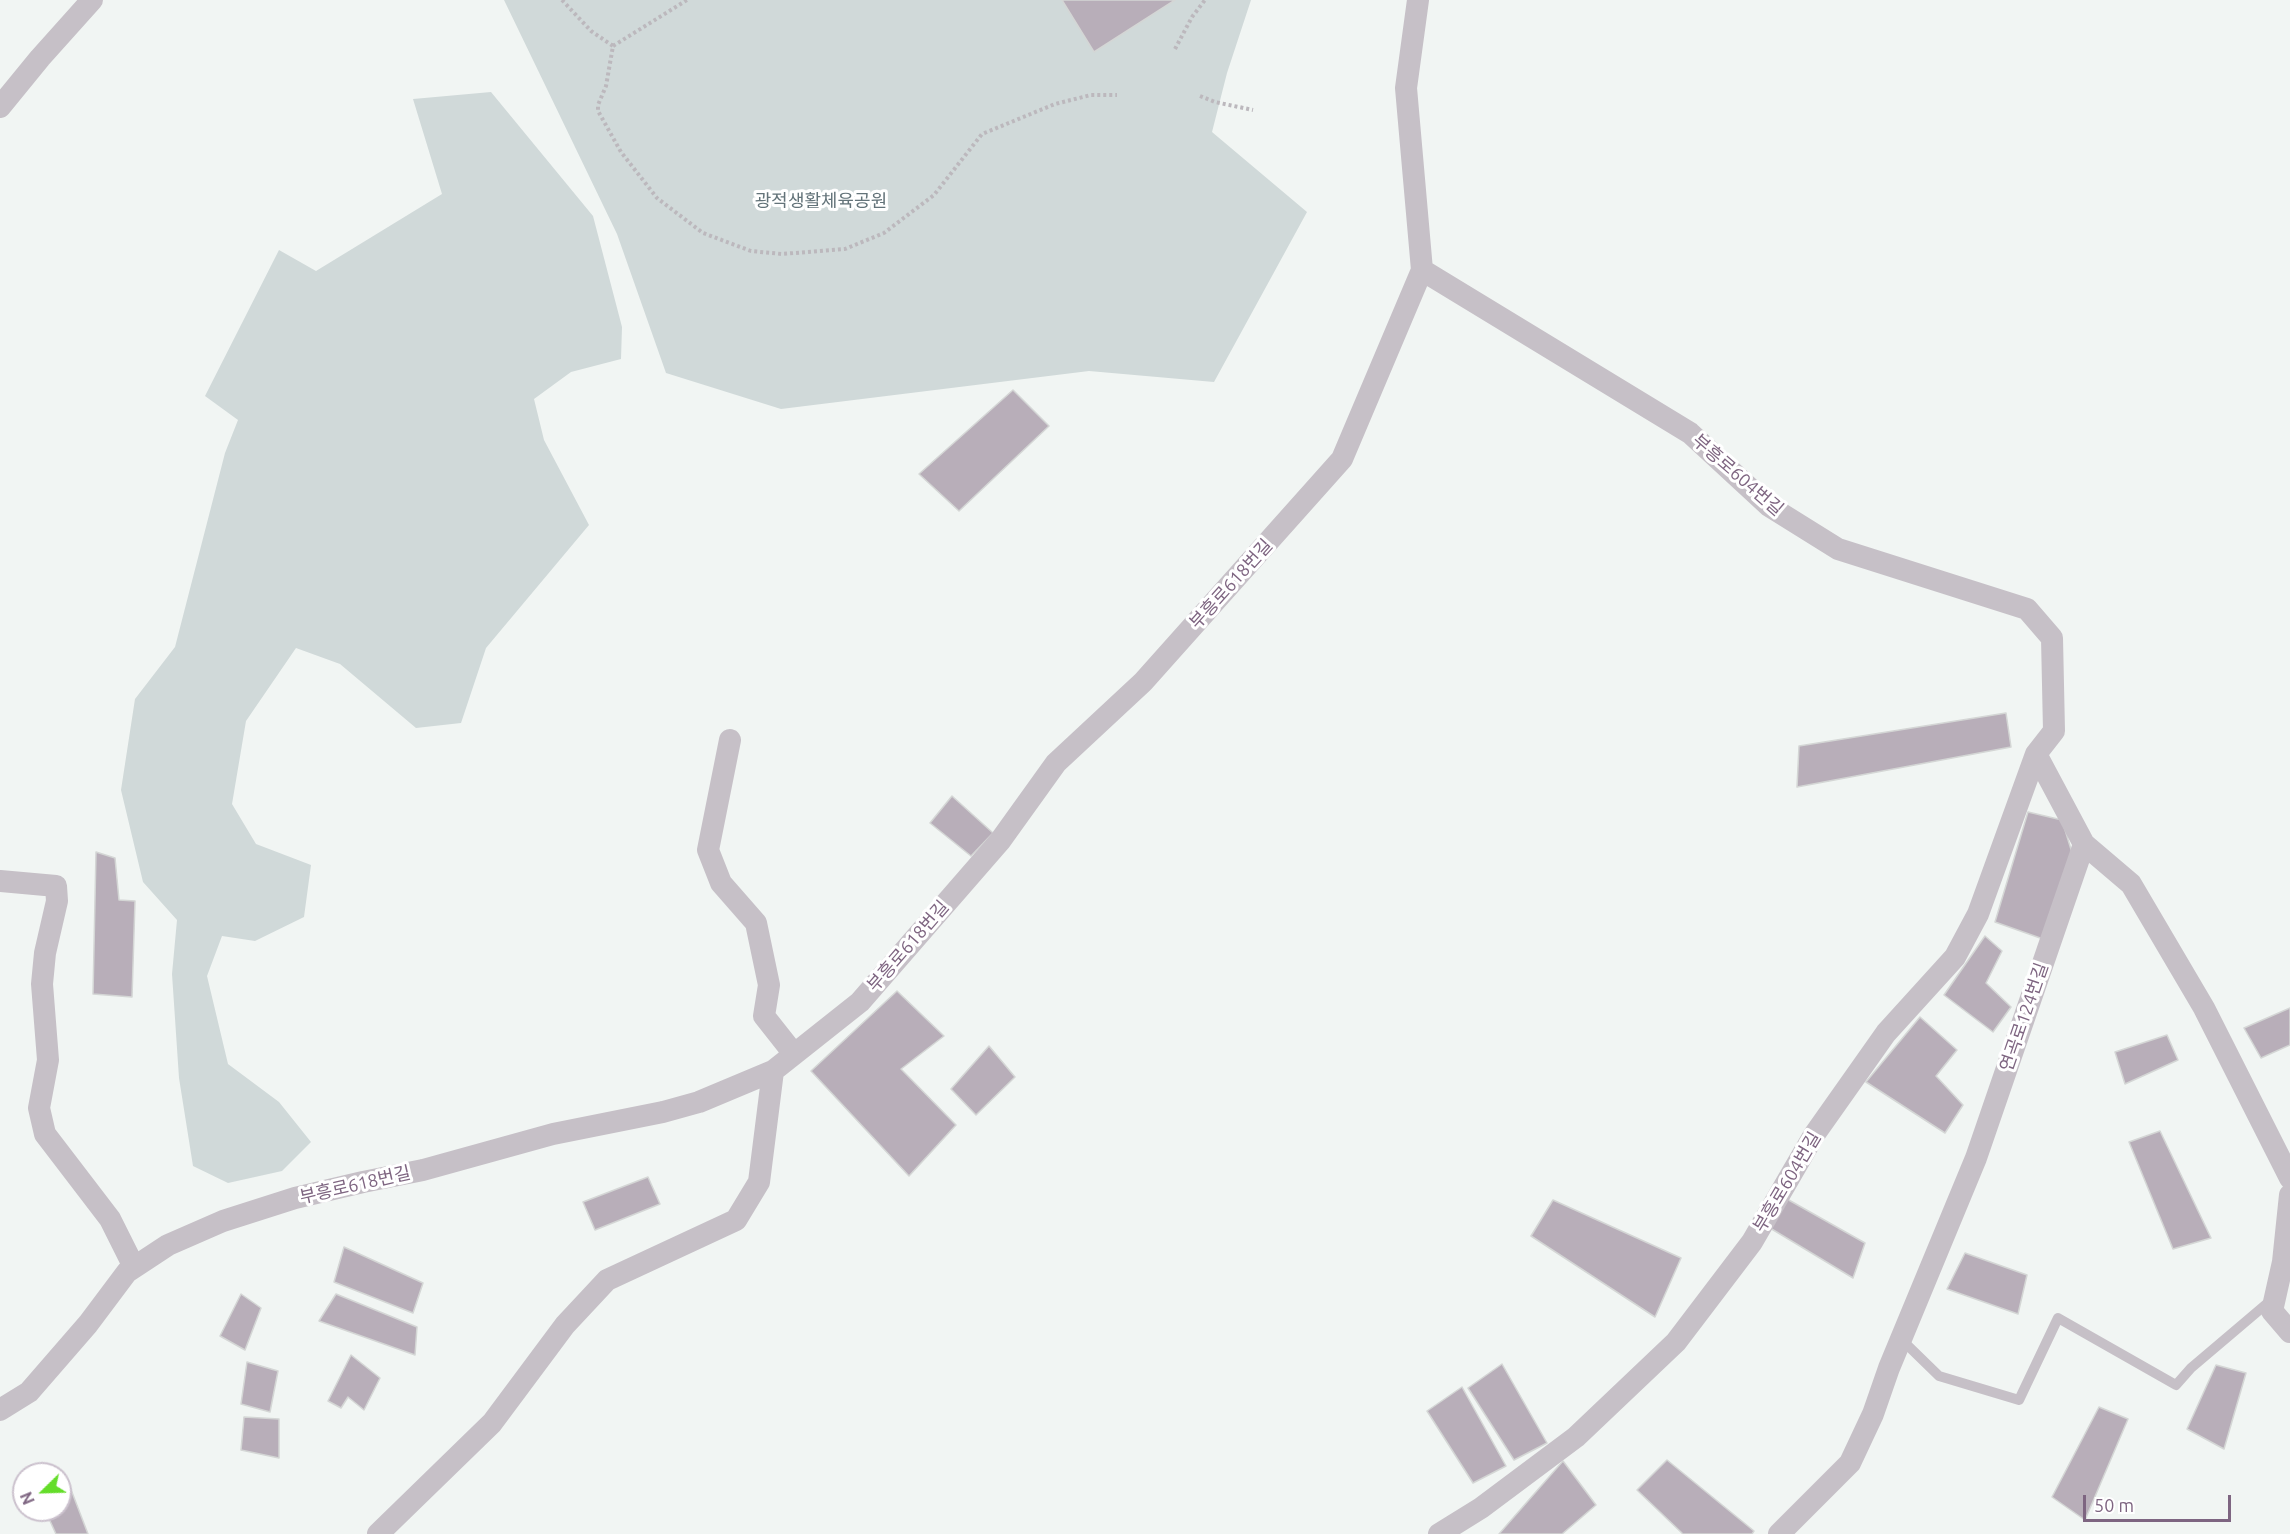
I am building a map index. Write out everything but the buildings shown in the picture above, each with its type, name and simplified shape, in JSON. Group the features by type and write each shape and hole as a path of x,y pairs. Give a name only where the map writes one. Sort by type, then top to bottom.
{"street":[{"path":"0,107 92,0"},
{"name":"부흥로618번길","path":"0,1410 29,1392 88,1324 127,1272 168,1245 223,1221 284,1202 423,1170 554,1134 663,1112 699,1102 773,1071 860,1002 1000,841 1056,763 1143,682 1342,459 1422,270 1406,88 1418,0"},
{"name":"부흥로604번길","path":"1422,270 1690,433 1769,506 1838,549 2027,609 2052,638 2054,731 2036,754 1978,914 1955,957 1886,1033 1814,1135 1752,1242 1676,1342 1576,1437 1482,1508 1439,1534"},
{"path":"730,740 708,850 721,882 756,923 769,985 765,1016 794,1054"},
{"path":"2036,754 2084,844 2131,884 2204,1008 2290,1178"},
{"name":"연곡로124번길","path":"1779,1534 1850,1463 1874,1414 1901,1339 1976,1158 2084,844"},
{"path":"0,881 56,886 57,900 45,953 42,984 48,1060 39,1108 45,1134 110,1219 134,1268"},
{"path":"378,1534 492,1423 565,1325 607,1280 736,1220 759,1182 773,1071"},
{"path":"2290,1195 2283,1262 2272,1311 2290,1332"}],"lane":[{"path":"1901,1339 1939,1376 2019,1400 2058,1318 2176,1385 2191,1368 2275,1297"}],"path":[{"path":"562,0 591,31 613,46"},
{"path":"687,0 613,46 606,86 597,105 598,111 621,152 657,198 703,233 751,251 782,254 845,249 874,237 934,195 982,134 1020,116 1055,104 1091,95 1117,95"},
{"path":"1175,49 1192,17 1205,0"},
{"path":"1200,96 1253,111"}],"green space":[{"name":"광적생활체육공원","path":"504,0 1251,0 1227,73 1212,132 1307,212 1214,382 1089,371 781,409 666,373 617,234"},
{"path":"491,92 593,216 622,327 621,359 571,372 534,399 544,440 589,525 486,648 461,723 416,728 340,664 296,648 246,721 232,804 256,844 311,865 304,917 255,941 222,936 207,976 228,1064 279,1102 311,1142 282,1171 228,1183 193,1166 179,1078 172,974 177,920 143,882 121,790 135,699 175,647 225,453 238,420 205,396 279,250 316,271 442,194 413,99"}]}
